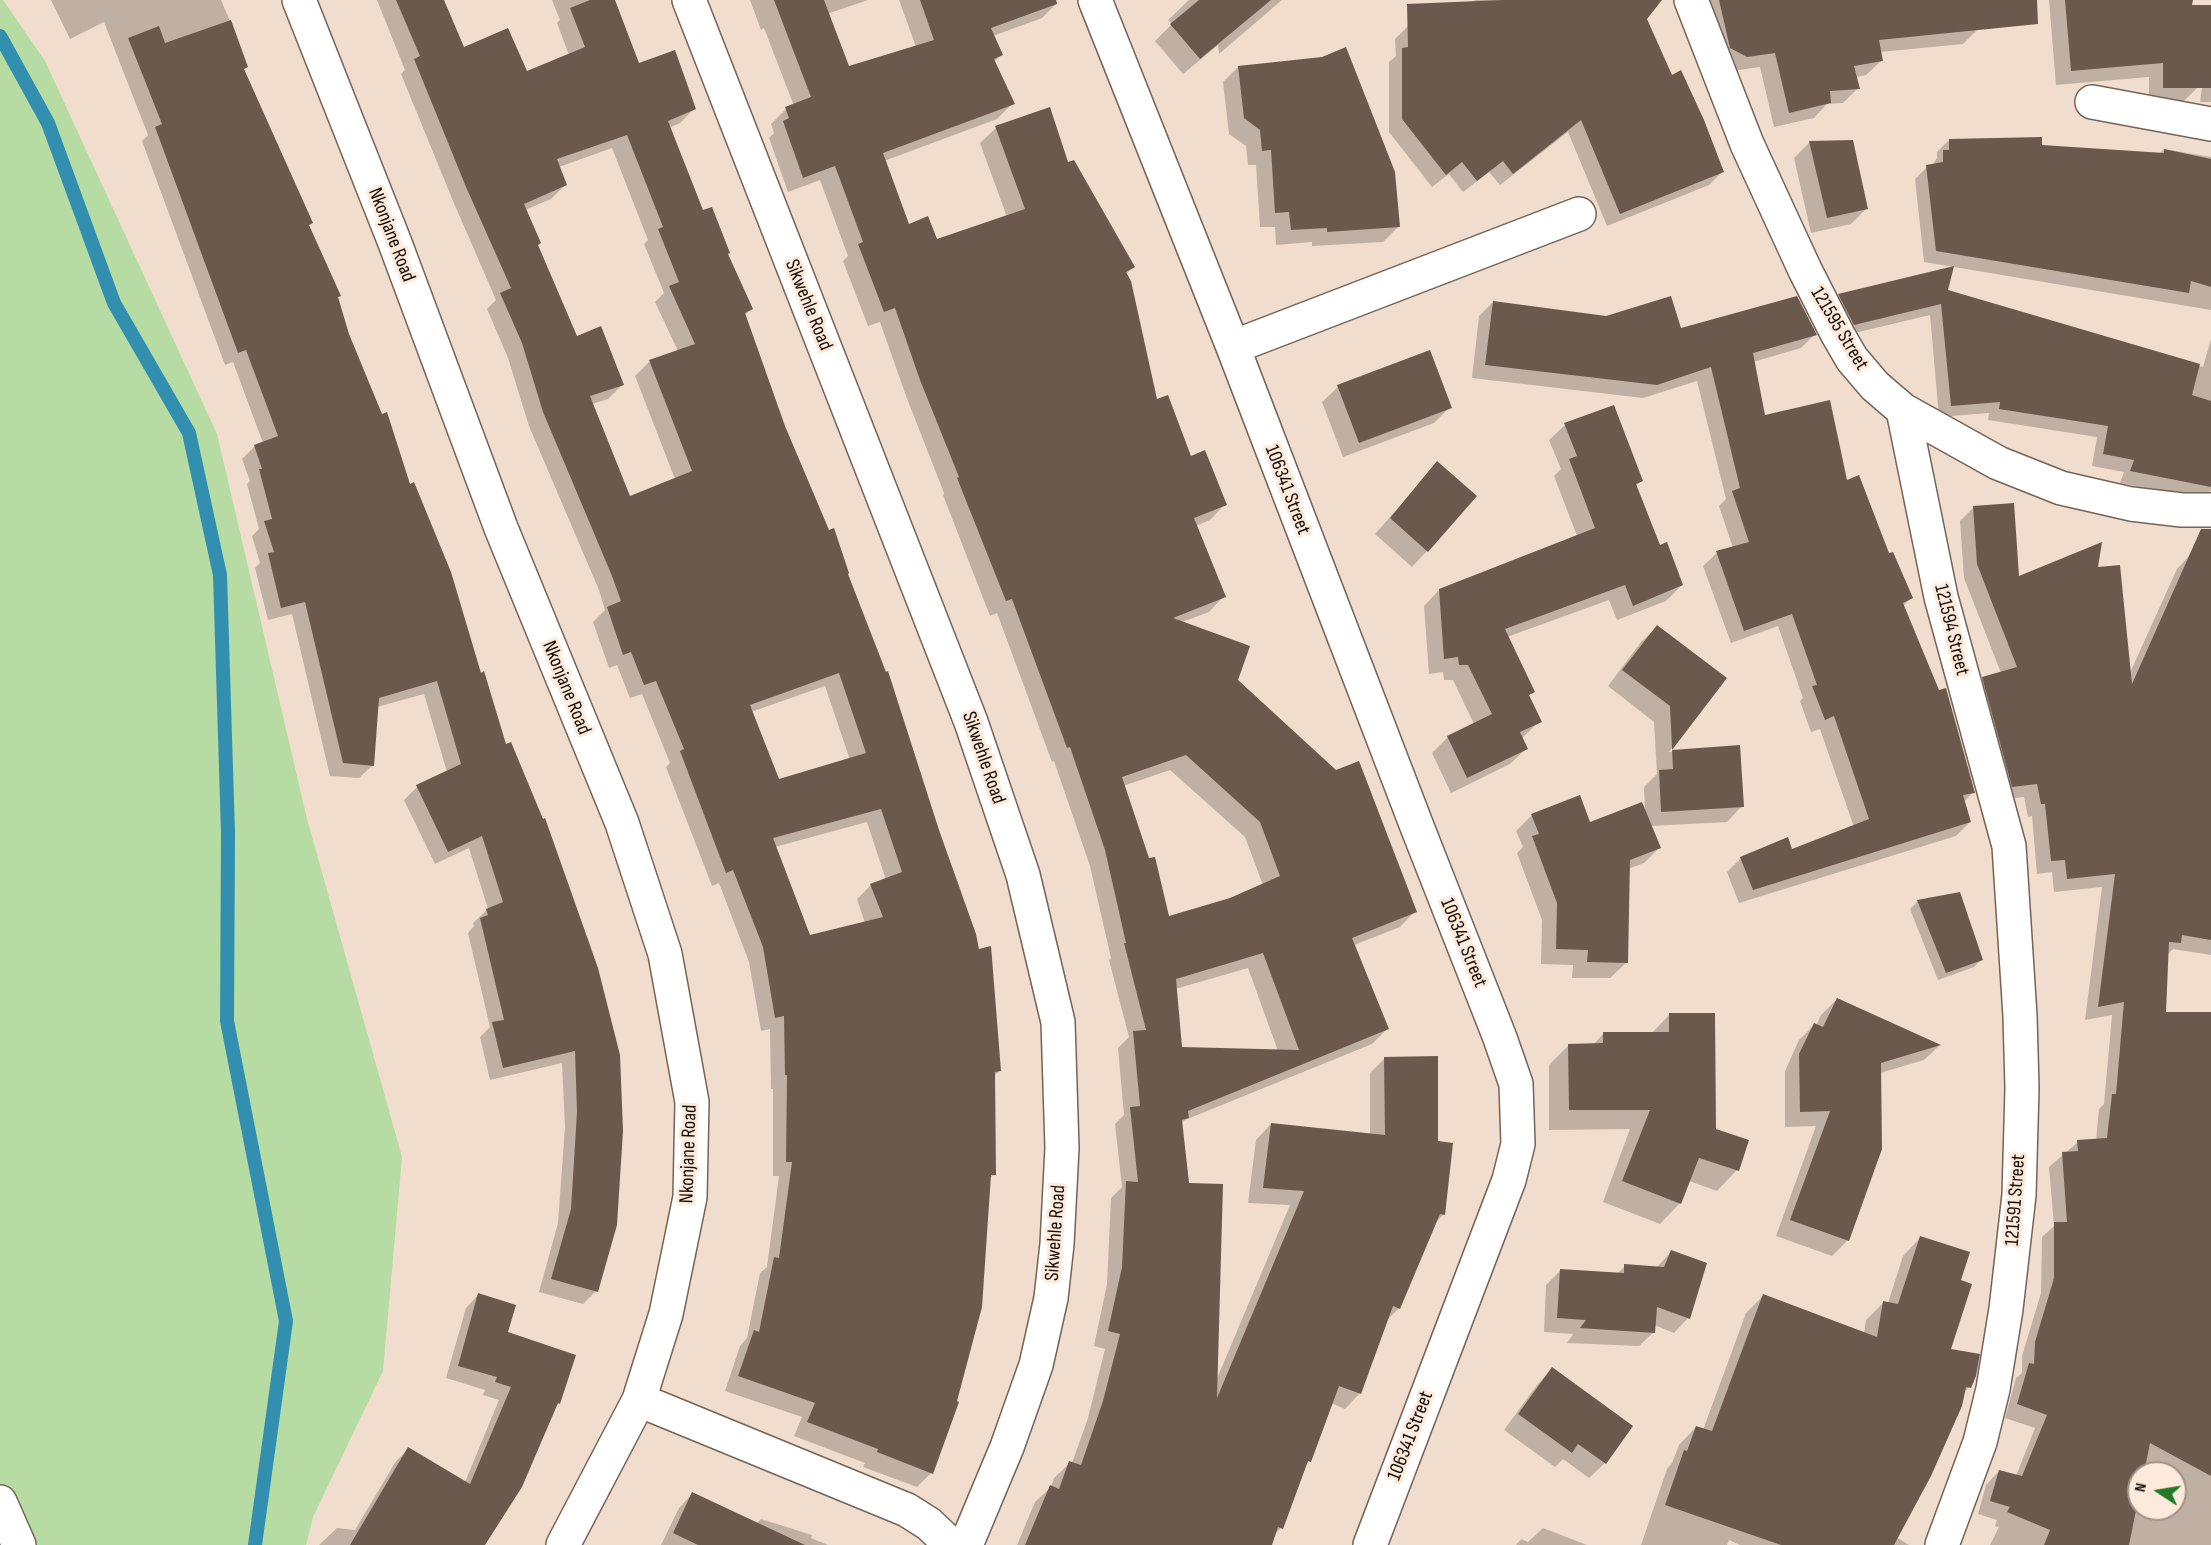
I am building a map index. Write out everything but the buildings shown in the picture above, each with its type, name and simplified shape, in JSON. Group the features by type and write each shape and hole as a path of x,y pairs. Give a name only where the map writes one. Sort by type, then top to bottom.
{"street":[{"name":"Nkonjane Road","path":"299,0 395,243 501,528 622,823 665,954 692,1102 690,1197 666,1314 639,1400 563,1545"},
{"name":"Sikwehle Road","path":"689,0 971,722 1023,875 1058,1022 1062,1148 1057,1244 1051,1298 1036,1365 1007,1447 966,1545"},
{"name":"106341 Street","path":"1095,0 1233,347 1516,1084 1518,1144 1509,1179 1370,1545"},
{"name":"121595 Street","path":"1691,0 1747,144 1805,270 1852,360 1875,386 1903,410 1998,463 2061,488 2132,504 2182,510 2211,510"},
{"path":"2092,102 2211,124"},
{"path":"1233,347 1579,214"},
{"name":"121594 Street","path":"1903,410 1941,597 2009,846"},
{"name":"121591 Street","path":"1942,1545 1980,1442 1993,1389 2006,1309 2019,1195 2022,1089 2020,1016 2009,846"},
{"path":"639,1400 907,1510 929,1524 951,1545"},
{"path":"0,1502 19,1545"}],"green space":[{"path":"0,0 3,0 45,61 217,434 307,819 402,1157 383,1371 313,1517 306,1545 0,1545"}],"waterway":[{"path":"0,36 48,123 114,303 189,433 220,575 228,833 227,1021 286,1321 255,1545"}]}
